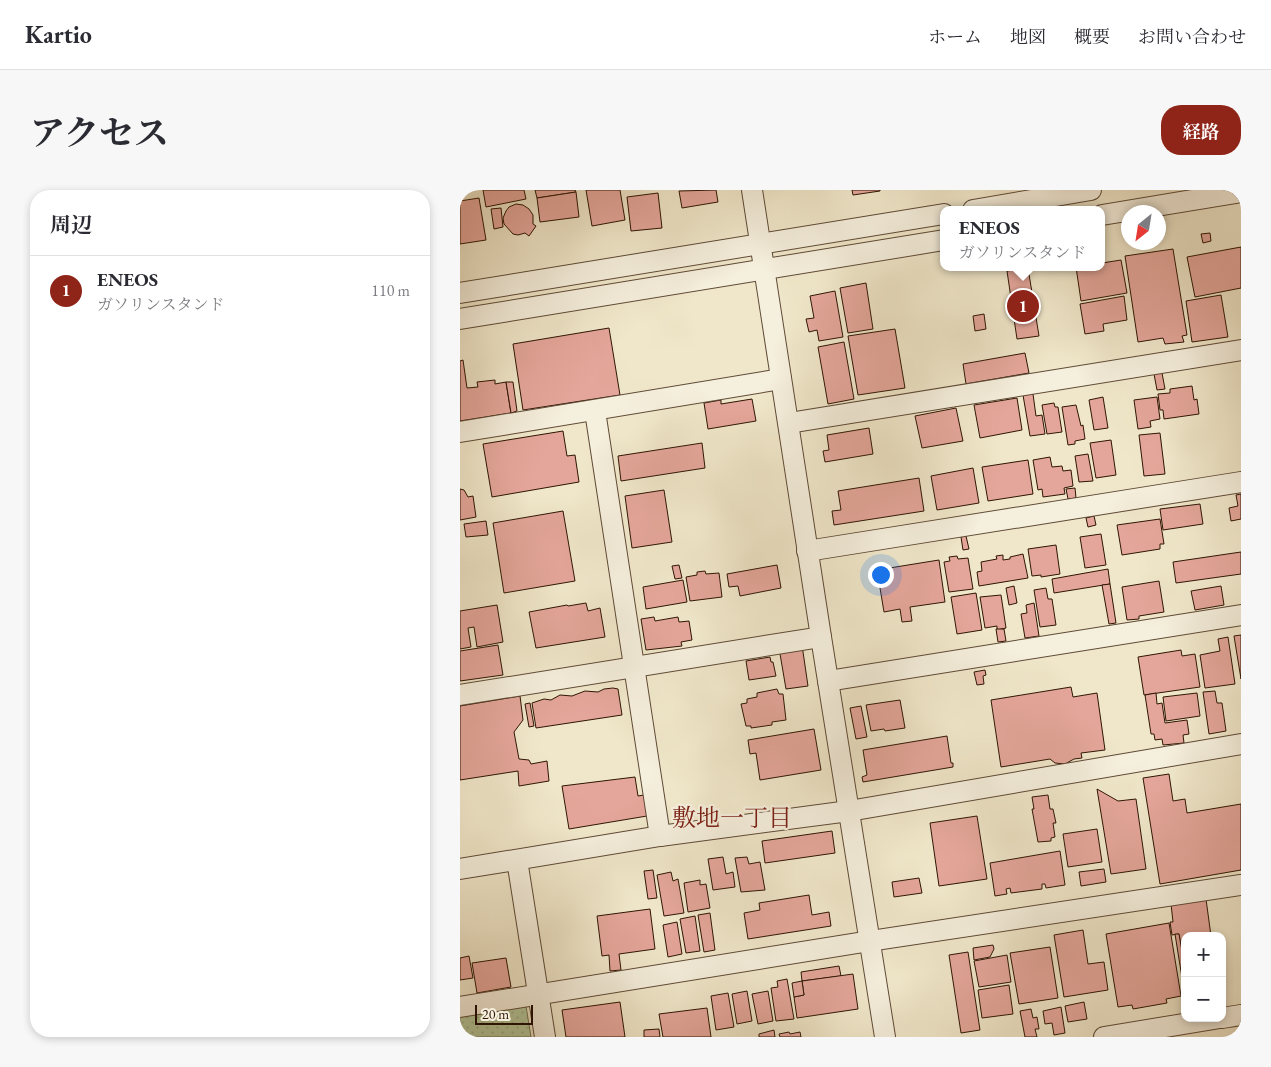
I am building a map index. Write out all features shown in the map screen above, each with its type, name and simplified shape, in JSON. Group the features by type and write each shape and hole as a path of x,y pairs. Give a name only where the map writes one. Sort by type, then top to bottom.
{"street":[{"path":"752,190 789,423 820,637 885,1037"},
{"path":"997,206 1091,190"},
{"path":"1105,215 1241,192"},
{"path":"460,293 940,215"},
{"path":"460,319 940,241"},
{"path":"789,423 1241,350"},
{"path":"460,432 781,379"},
{"path":"595,411 660,836"},
{"path":"807,552 1241,482"},
{"path":"828,681 1241,615"},
{"path":"460,695 820,637"},
{"path":"460,869 660,836 849,811 1241,744"},
{"path":"517,860 545,1037"},
{"path":"460,1007 870,941 1241,885"},
{"path":"1226,1017 1241,1015"},
{"path":"1104,1037 1196,1022"}],"green space":[{"path":"526,1006 531,1037 460,1037 460,1016"}],"building":[{"path":"483,190 524,190 526,199 486,207"},
{"path":"535,190 575,190 576,192 537,198"},
{"path":"586,190 620,190 625,220 592,226"},
{"path":"716,190 718,202 682,208 679,191"},
{"path":"852,190 880,190 880,191 853,195"},
{"path":"576,192 579,217 540,222 537,198"},
{"path":"658,193 662,228 631,231 627,197"},
{"path":"479,198 486,240 460,244 460,201"},
{"path":"516,204 523,205 533,215 533,224 536,226 529,236 525,233 513,234 504,224 503,218 506,211 509,207"},
{"path":"501,208 503,227 494,229 491,209"},
{"path":"1210,233 1211,241 1203,243 1201,234"},
{"path":"1241,247 1241,288 1195,297 1187,257"},
{"path":"1173,249 1187,335 1182,336 1184,342 1165,344 1163,338 1138,342 1125,256"},
{"path":"1121,260 1127,293 1081,301 1077,271 1105,271 1105,263"},
{"path":"1007,271 1028,271 1039,336 1017,339"},
{"path":"866,283 873,329 848,333 840,288"},
{"path":"835,291 843,337 819,341 817,330 809,332 806,319 814,318 810,296"},
{"path":"1221,295 1228,337 1192,342 1186,301"},
{"path":"1124,296 1127,320 1103,324 1104,331 1085,334 1080,304"},
{"path":"984,314 986,329 975,331 973,316"},
{"path":"609,328 620,395 523,410 513,344"},
{"path":"895,329 905,388 858,395 848,336"},
{"path":"844,342 854,399 828,404 818,347"},
{"path":"1025,353 1029,373 966,384 963,364"},
{"path":"463,360 467,388 478,387 477,382 495,380 495,384 506,382 511,413 460,421 460,361"},
{"path":"1162,373 1165,389 1157,390 1154,374"},
{"path":"506,382 513,382 517,411 511,413"},
{"path":"1192,386 1194,400 1197,399 1199,414 1164,419 1163,410 1160,410 1158,394 1170,393 1170,389"},
{"path":"1033,394 1036,416 1042,415 1045,434 1030,436 1023,395"},
{"path":"1103,397 1108,428 1094,430 1089,400"},
{"path":"1157,397 1160,419 1150,421 1151,427 1138,429 1134,400"},
{"path":"1017,398 1022,430 980,438 974,405"},
{"path":"752,399 756,421 708,429 704,403 721,400 721,404"},
{"path":"1054,403 1055,407 1058,407 1062,432 1047,434 1042,405"},
{"path":"1076,405 1081,426 1083,425 1085,439 1068,445 1062,407"},
{"path":"956,408 963,441 922,448 915,416"},
{"path":"869,428 873,454 825,462 823,451 829,450 827,435"},
{"path":"563,431 567,456 575,455 579,482 492,497 483,444"},
{"path":"1160,433 1165,474 1144,476 1139,435"},
{"path":"1111,440 1116,475 1096,478 1090,443"},
{"path":"702,443 705,468 621,481 618,456"},
{"path":"1088,454 1093,481 1079,482 1075,456"},
{"path":"1050,457 1052,467 1062,466 1063,471 1071,470 1073,486 1064,488 1065,494 1043,497 1042,489 1038,490 1033,460"},
{"path":"1028,460 1033,494 988,501 982,467"},
{"path":"973,468 979,503 937,510 931,476"},
{"path":"919,478 924,511 834,525 832,511 841,510 838,491"},
{"path":"1075,488 1076,498 1068,499 1066,489"},
{"path":"460,489 464,490 468,497 473,496 476,517 460,520"},
{"path":"664,490 672,542 632,548 625,496"},
{"path":"1241,494 1241,519 1231,521 1229,508 1238,506 1236,495"},
{"path":"1200,504 1203,524 1163,530 1160,509"},
{"path":"563,511 575,581 504,593 493,523"},
{"path":"1094,516 1096,525 1088,527 1086,518"},
{"path":"1160,519 1164,544 1160,544 1160,549 1122,555 1117,525"},
{"path":"486,521 488,535 466,537 464,524"},
{"path":"1101,534 1106,565 1085,568 1080,537"},
{"path":"966,536 969,549 963,550 961,537"},
{"path":"1056,545 1060,574 1041,577 1041,575 1032,576 1028,549"},
{"path":"1241,552 1241,574 1176,583 1173,562"},
{"path":"1023,554 1028,578 979,586 977,572 982,571 981,562 997,559 996,556 1003,555 1003,560"},
{"path":"957,556 958,559 968,558 973,589 949,592 944,562 950,561 949,557"},
{"path":"939,560 945,602 910,607 912,621 902,622 900,609 884,612 877,570"},
{"path":"679,565 682,578 675,579 672,566"},
{"path":"777,565 781,588 740,596 738,586 729,587 727,574"},
{"path":"1108,569 1110,584 1054,593 1052,579"},
{"path":"705,571 706,574 719,573 722,597 690,601 686,577"},
{"path":"683,580 687,602 646,609 643,587"},
{"path":"1159,581 1164,612 1139,616 1139,619 1127,620 1122,587"},
{"path":"1110,584 1116,623 1109,624 1102,585"},
{"path":"1014,586 1017,603 1009,605 1006,588"},
{"path":"1221,586 1224,605 1195,610 1191,591"},
{"path":"1046,588 1048,599 1052,599 1056,625 1040,627 1034,590"},
{"path":"976,593 982,630 957,634 951,597"},
{"path":"1001,595 1006,628 997,630 997,626 985,628 980,597"},
{"path":"586,603 588,611 600,608 605,637 536,648 529,612"},
{"path":"1034,603 1039,636 1025,638 1021,614 1027,613 1026,605"},
{"path":"497,605 503,642 477,647 474,627 468,628 471,647 460,649 460,611"},
{"path":"654,617 655,621 678,617 679,622 689,621 692,640 681,642 682,646 646,650 641,619"},
{"path":"996,629 1004,629 1006,641 998,642"},
{"path":"1241,635 1241,679 1234,636"},
{"path":"1228,637 1235,684 1205,688 1200,655 1220,651 1218,639"},
{"path":"498,645 503,675 460,681 460,651"},
{"path":"802,645 808,686 786,689 779,648"},
{"path":"1181,650 1182,656 1195,654 1200,687 1144,695 1138,657"},
{"path":"770,657 776,676 749,680 746,661"},
{"path":"985,670 986,675 983,676 984,684 977,685 974,672"},
{"path":"1071,687 1073,697 1097,693 1105,750 1081,753 1082,758 1074,759 1065,764 1055,763 1050,759 1001,767 991,700"},
{"path":"613,688 618,689 622,715 536,728 532,703 544,699 551,700 560,695 572,696 585,691 598,692"},
{"path":"777,689 779,694 783,694 786,720 772,722 772,725 751,728 751,726 746,726 741,704 747,703 747,699 757,697 757,693"},
{"path":"1215,691 1217,703 1222,703 1226,731 1209,734 1203,692"},
{"path":"1156,693 1157,704 1162,703 1165,723 1187,720 1189,734 1183,735 1184,743 1163,745 1162,739 1155,740 1154,734 1151,734 1145,695"},
{"path":"1197,693 1200,716 1166,721 1163,697"},
{"path":"520,696 523,720 514,732 519,759 529,760 531,764 547,761 549,781 519,786 518,771 460,780 460,706"},
{"path":"900,700 905,728 871,731 866,705"},
{"path":"530,703 534,726 529,727 525,704"},
{"path":"861,706 867,737 856,739 850,708"},
{"path":"814,729 821,770 760,780 756,753 750,754 748,740"},
{"path":"947,736 953,767 863,782 862,777 867,775 863,750"},
{"path":"1169,774 1173,801 1185,799 1187,813 1241,804 1241,870 1160,884 1143,778"},
{"path":"635,777 638,796 644,795 647,816 569,829 562,786"},
{"path":"1097,789 1118,801 1136,799 1146,869 1111,874"},
{"path":"1048,795 1050,809 1053,809 1056,823 1053,823 1055,837 1051,838 1051,841 1038,842 1032,809 1034,809 1032,797"},
{"path":"977,816 987,879 939,886 930,823"},
{"path":"1097,829 1102,862 1068,867 1063,834"},
{"path":"832,831 835,853 765,863 762,841"},
{"path":"1060,851 1065,885 1046,888 1045,884 1042,884 1042,889 1011,893 1010,888 1006,889 1007,894 995,896 990,863"},
{"path":"723,857 726,874 733,872 735,887 713,890 708,859"},
{"path":"747,857 749,864 760,862 765,890 741,892 735,858"},
{"path":"1104,869 1106,882 1081,886 1079,872"},
{"path":"653,870 657,898 648,899 644,871"},
{"path":"671,872 673,881 678,879 684,913 664,916 657,875"},
{"path":"919,878 922,893 894,897 892,882"},
{"path":"700,880 700,885 706,884 710,908 688,912 684,883"},
{"path":"809,895 812,915 829,912 831,926 748,939 744,913 760,910 759,903"},
{"path":"1206,899 1210,932 1181,932 1181,946 1179,934 1172,935 1170,922 1173,922 1171,904"},
{"path":"650,909 655,949 619,954 621,970 610,971 609,955 602,956 597,916"},
{"path":"710,913 715,950 704,952 698,915"},
{"path":"695,916 700,951 686,953 680,919"},
{"path":"677,922 682,954 668,957 663,925"},
{"path":"1169,923 1181,996 1166,999 1167,1003 1133,1009 1132,1005 1118,1007 1106,934"},
{"path":"1083,930 1088,964 1104,962 1108,990 1064,997 1054,935"},
{"path":"1175,934 1179,934 1181,946 1181,972"},
{"path":"993,945 994,949 990,957 974,960 973,948"},
{"path":"1050,947 1058,998 1019,1004 1010,953"},
{"path":"968,952 980,1030 961,1033 949,955"},
{"path":"1007,955 1011,982 979,987 974,961"},
{"path":"469,956 473,978 460,980 460,958"},
{"path":"506,958 511,987 477,993 472,963"},
{"path":"839,966 841,976 802,981 801,972"},
{"path":"853,974 858,1009 797,1018 794,997 804,995 802,981"},
{"path":"787,979 794,1019 776,1021 771,988 778,987 777,981"},
{"path":"802,981 804,995 794,997 792,983"},
{"path":"1009,985 1013,1014 982,1018 978,990"},
{"path":"747,991 752,1021 737,1024 732,994"},
{"path":"768,991 773,1021 758,1024 752,994"},
{"path":"728,993 734,1027 716,1030 711,996"},
{"path":"620,1002 625,1037 566,1037 562,1010"},
{"path":"1084,1002 1087,1019 1068,1022 1065,1006"},
{"path":"1061,1007 1065,1033 1054,1035 1052,1023 1045,1024 1043,1011"},
{"path":"707,1008 711,1037 663,1037 659,1014"},
{"path":"1031,1009 1033,1018 1037,1017 1039,1029 1035,1029 1037,1037 1025,1037 1020,1011"},
{"path":"659,1029 660,1037 644,1037 644,1030"},
{"path":"774,1030 775,1037 759,1037 759,1034"},
{"path":"789,1032 790,1034 800,1032 801,1037 780,1037 779,1034"}],"place":[{"name":"ENEOS","path":"1023,306"}],"district":[{"name":"敷地一丁目","path":"732,817"}]}
